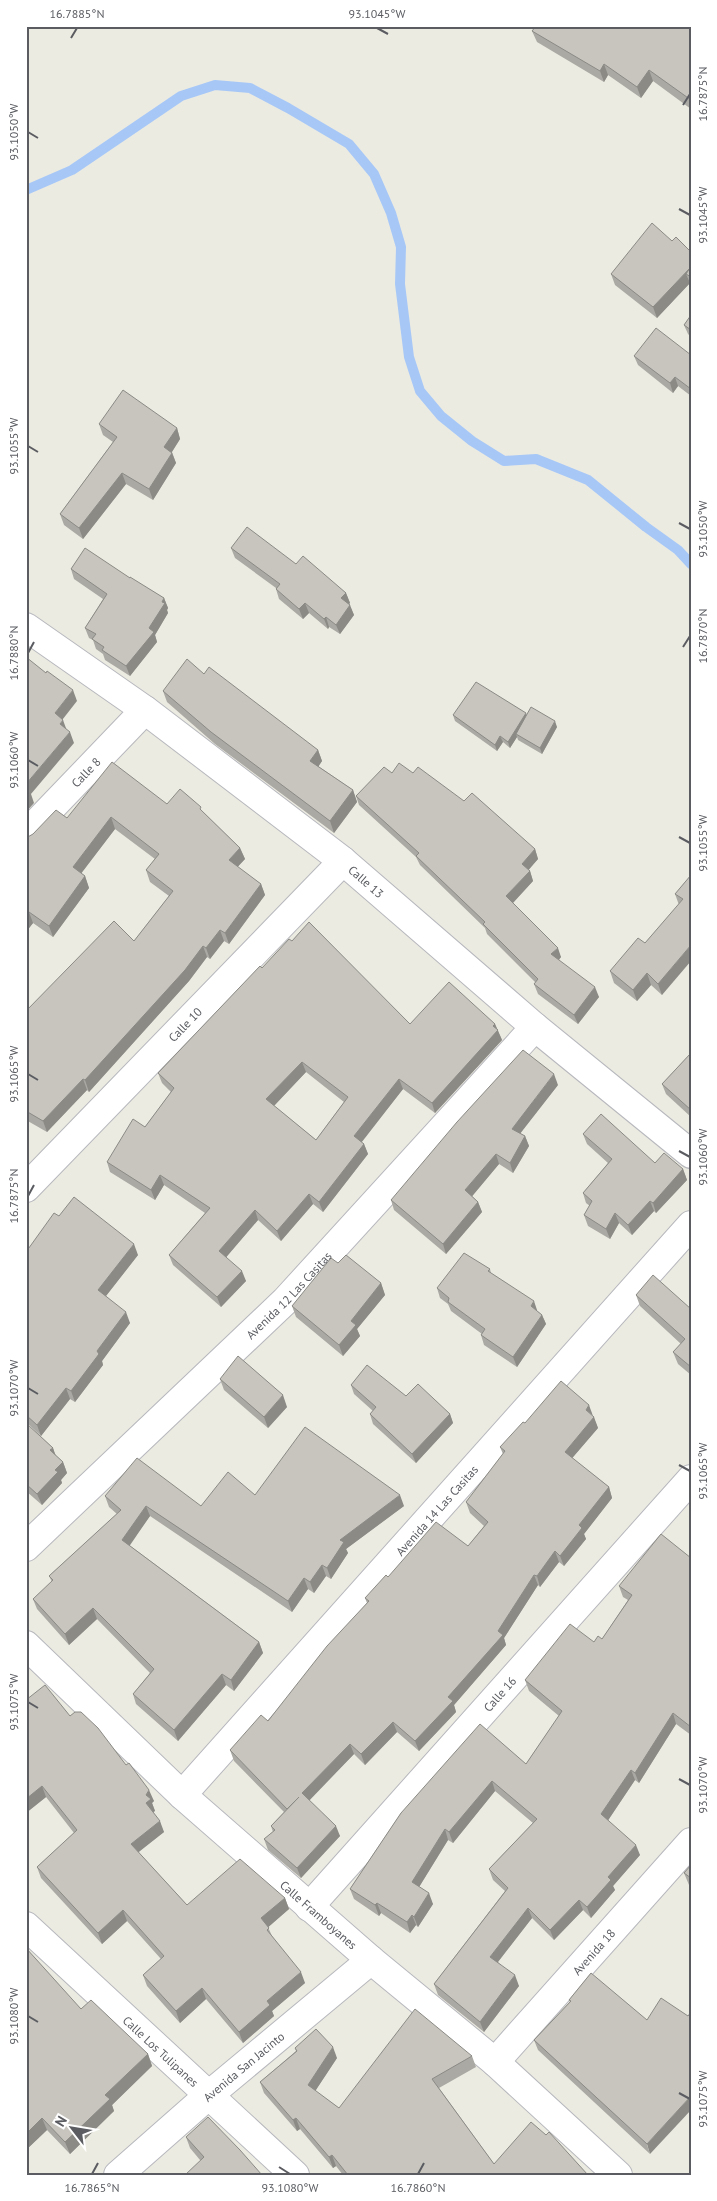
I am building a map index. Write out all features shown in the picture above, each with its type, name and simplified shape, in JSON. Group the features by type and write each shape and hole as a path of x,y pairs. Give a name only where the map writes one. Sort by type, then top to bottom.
{"street":[{"name":"Calle 13","path":"26,628 145,710 343,861 535,1027 691,1154"},
{"name":"Calle 8","path":"26,834 145,710"},
{"name":"Calle 10","path":"26,1188 343,861"},
{"name":"Avenida 12 Las Casitas","path":"26,1547 285,1301 535,1027"},
{"name":"Avenida 14 Las Casitas","path":"182,1795 691,1225"},
{"name":"Calle 16","path":"309,1907 691,1479"},
{"name":"Calle Framboyanes","path":"26,1645 182,1795 371,1960 495,2062 618,2175"},
{"name":"Avenida 18","path":"495,2062 691,1842"},
{"name":"Calle Los Tulipanes","path":"26,1926 296,2175"},
{"name":"Avenida San Jacinto","path":"118,2175 210,2094 371,1960"}],"building":[{"path":"536,26 691,26 691,100 649,70 637,87 604,64 600,71 532,31"},
{"path":"652,223 672,241 676,237 691,252 691,277 686,274 690,268 653,307 611,274"},
{"path":"691,315 691,330 684,325"},
{"path":"656,328 691,355 691,389 675,377 670,383 634,356"},
{"path":"123,390 177,428 164,447 172,453 149,489 122,473 79,528 60,514 117,437 99,424"},
{"path":"247,527 296,564 303,556 346,593 341,598 350,605 336,625 326,617 324,619 305,603 299,609 276,589 280,584 231,548"},
{"path":"85,548 164,598 162,602 165,603 149,628 154,632 126,666 102,650 104,647 92,639 96,634 85,628 107,594 71,569"},
{"path":"26,657 46,673 47,671 73,690 55,713 63,720 60,724 70,732 26,784"},
{"path":"187,659 204,674 209,667 318,750 310,761 353,790 330,821 211,732 163,691"},
{"path":"476,682 526,713 508,742 500,736 495,745 453,715"},
{"path":"531,707 555,721 540,748 516,734"},
{"path":"112,762 167,804 180,789 201,807 200,809 240,848 229,860 261,884 225,933 220,930 206,948 203,946 185,970 85,1080 83,1079 43,1121 26,1111 26,1011 114,921 134,941 173,891 146,870 159,854 111,817 73,867 85,876 49,926 29,912 26,916 26,838 33,834 56,810 67,818"},
{"path":"399,763 413,773 418,767 464,801 472,793 535,849 522,864 530,871 506,896 558,948 551,954 595,987 574,1015 534,984 538,979 483,924 485,922 416,856 419,853 356,796 384,767 392,773"},
{"path":"26,788 30,791 26,796"},
{"path":"691,875 691,945 658,984 647,973 633,990 610,971 638,938 645,943 683,899 675,894"},
{"path":"309,922 410,1024 449,982 495,1024 493,1026 498,1030 432,1103 399,1079 354,1136 364,1144 319,1202 309,1194 277,1231 255,1210 219,1251 242,1271 217,1297 169,1255 210,1208 160,1175 151,1190 107,1162 133,1119 145,1127 174,1088 158,1073 260,966 262,968 289,939 292,941","holes":["302,1062 348,1097 316,1140 266,1099"]},
{"path":"523,1050 554,1074 512,1129 525,1136 510,1163 496,1154 465,1190 478,1202 443,1244 391,1200 457,1122"},
{"path":"691,1053 691,1110 662,1084"},
{"path":"601,1114 655,1163 664,1153 683,1169 653,1203 650,1201 628,1225 615,1213 606,1229 584,1215 592,1201 583,1193 612,1159 583,1134"},
{"path":"74,1197 134,1244 98,1290 126,1312 97,1351 99,1354 71,1391 66,1388 37,1425 26,1415 26,1252 54,1213 59,1216"},
{"path":"464,1253 490,1269 488,1271 534,1301 531,1306 542,1315 513,1357 481,1335 485,1329 448,1302 449,1298 437,1288"},
{"path":"346,1255 381,1283 351,1321 356,1325 339,1345 292,1306 331,1258 338,1263"},
{"path":"653,1275 691,1309 691,1367 673,1352 685,1339 636,1295"},
{"path":"238,1356 283,1395 264,1417 220,1379"},
{"path":"367,1365 406,1396 418,1384 450,1414 412,1454 370,1414 376,1407 351,1385"},
{"path":"561,1381 589,1405 586,1410 594,1417 565,1452 609,1487 579,1525 582,1528 560,1556 555,1551 537,1576 534,1575 498,1631 503,1635 448,1697 453,1701 415,1741 393,1722 361,1754 350,1744 302,1793 336,1826 297,1868 264,1839 275,1830 271,1826 299,1797 287,1809 230,1750 261,1715 268,1721 327,1646 369,1601 365,1598 386,1575 388,1577 436,1522 468,1546 488,1522 466,1502 505,1451 500,1447 523,1422 525,1423"},
{"path":"26,1423 53,1448 50,1450 63,1462 55,1470 58,1472 37,1494 26,1484"},
{"path":"305,1427 400,1495 340,1540 344,1542 327,1568 322,1565 310,1582 304,1578 288,1601 146,1506 122,1540 259,1642 231,1680 222,1674 174,1730 133,1694 154,1669 93,1608 65,1634 33,1599 53,1580 49,1576 121,1510 105,1496 137,1458 201,1506 228,1472 255,1495"},
{"path":"661,1534 691,1558 691,1727 673,1713 635,1773 631,1770 601,1814 636,1845 608,1877 611,1880 587,1907 579,1900 550,1930 528,1908 490,1957 515,1975 480,2022 434,1984 508,1888 489,1869 537,1819 492,1781 449,1832 445,1829 412,1882 429,1893 414,1917 412,1915 407,1922 350,1889 401,1813 480,1724 526,1764 562,1711 525,1680 570,1624 594,1642 598,1636 602,1639 632,1595 619,1586"},
{"path":"45,1685 70,1716 75,1712 81,1712 98,1728 126,1765 129,1763 149,1790 146,1795 151,1799 146,1803 160,1821 131,1844 187,1905 240,1859 285,1898 261,1918 269,1928 267,1930 301,1972 267,2001 270,2005 239,2032 202,1988 176,2011 143,1975 164,1956 123,1910 98,1933 37,1867 77,1830 42,1786 26,1799 26,1700"},
{"path":"691,1865 691,1878 684,1873"},
{"path":"26,1948 81,2009 91,2000 148,2054 105,2095 110,2099 65,2142 42,2118 26,2134"},
{"path":"591,1973 647,2020 661,1998 688,2016 691,2012 691,2096 647,2144 534,2040 571,2001 569,2000"},
{"path":"415,2009 472,2056 432,2079 494,2164 531,2122 546,2135 549,2132 588,2175 348,2175 332,2155 329,2157 296,2118 293,2120 260,2082 297,2051 295,2048 316,2029 333,2047 308,2085 339,2108"},
{"path":"208,2117 262,2175 185,2175 204,2157 186,2137"}],"waterway":[{"path":"26,190 72,170 181,96 215,85 250,88 288,108 349,144 374,174 391,213 401,247 400,284 409,357 420,391 441,416 472,441 504,461 536,459 588,480 678,550 691,564"}]}
